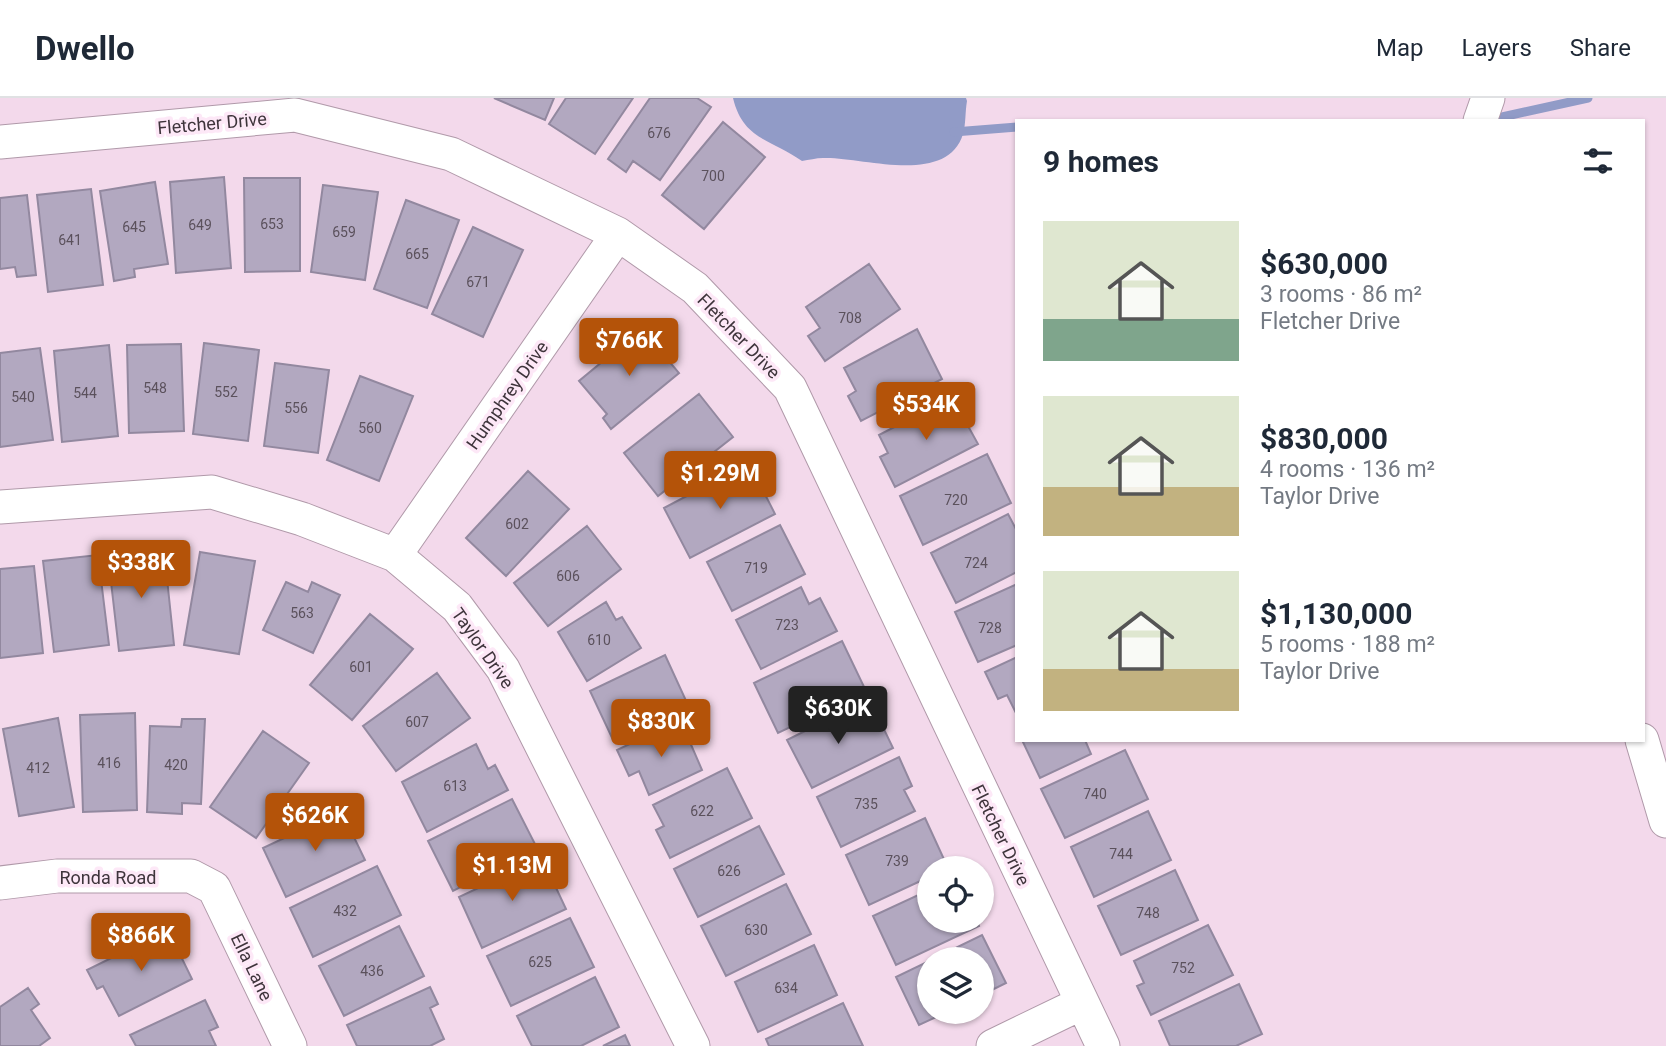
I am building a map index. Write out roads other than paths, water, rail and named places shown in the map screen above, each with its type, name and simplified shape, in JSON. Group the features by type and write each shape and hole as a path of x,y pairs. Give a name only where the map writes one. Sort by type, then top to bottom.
{"street":[{"path":"1481,119 1488,98"},
{"name":"Fletcher Drive","path":"0,142 295,115 451,154 618,234 695,288 790,388 1103,1046"},
{"name":"Humphrey Drive","path":"395,555 618,234"},
{"name":"Taylor Drive","path":"0,507 212,492 302,519 395,555 457,607 503,669 694,1046"},
{"path":"1644,742 1666,821"},
{"name":"Ronda Road","path":"0,883 57,876 191,876 214,888"},
{"name":"Ella Lane","path":"214,888 290,1046"},
{"path":"993,1046 1082,1003"}],"water":[{"path":"733,98 966,98 967,101 963,134 954,150 940,160 901,165 820,158 802,161 751,131 738,112"}],"waterway":[{"path":"1493,119 1588,98"},
{"path":"954,132 1015,127"}]}
